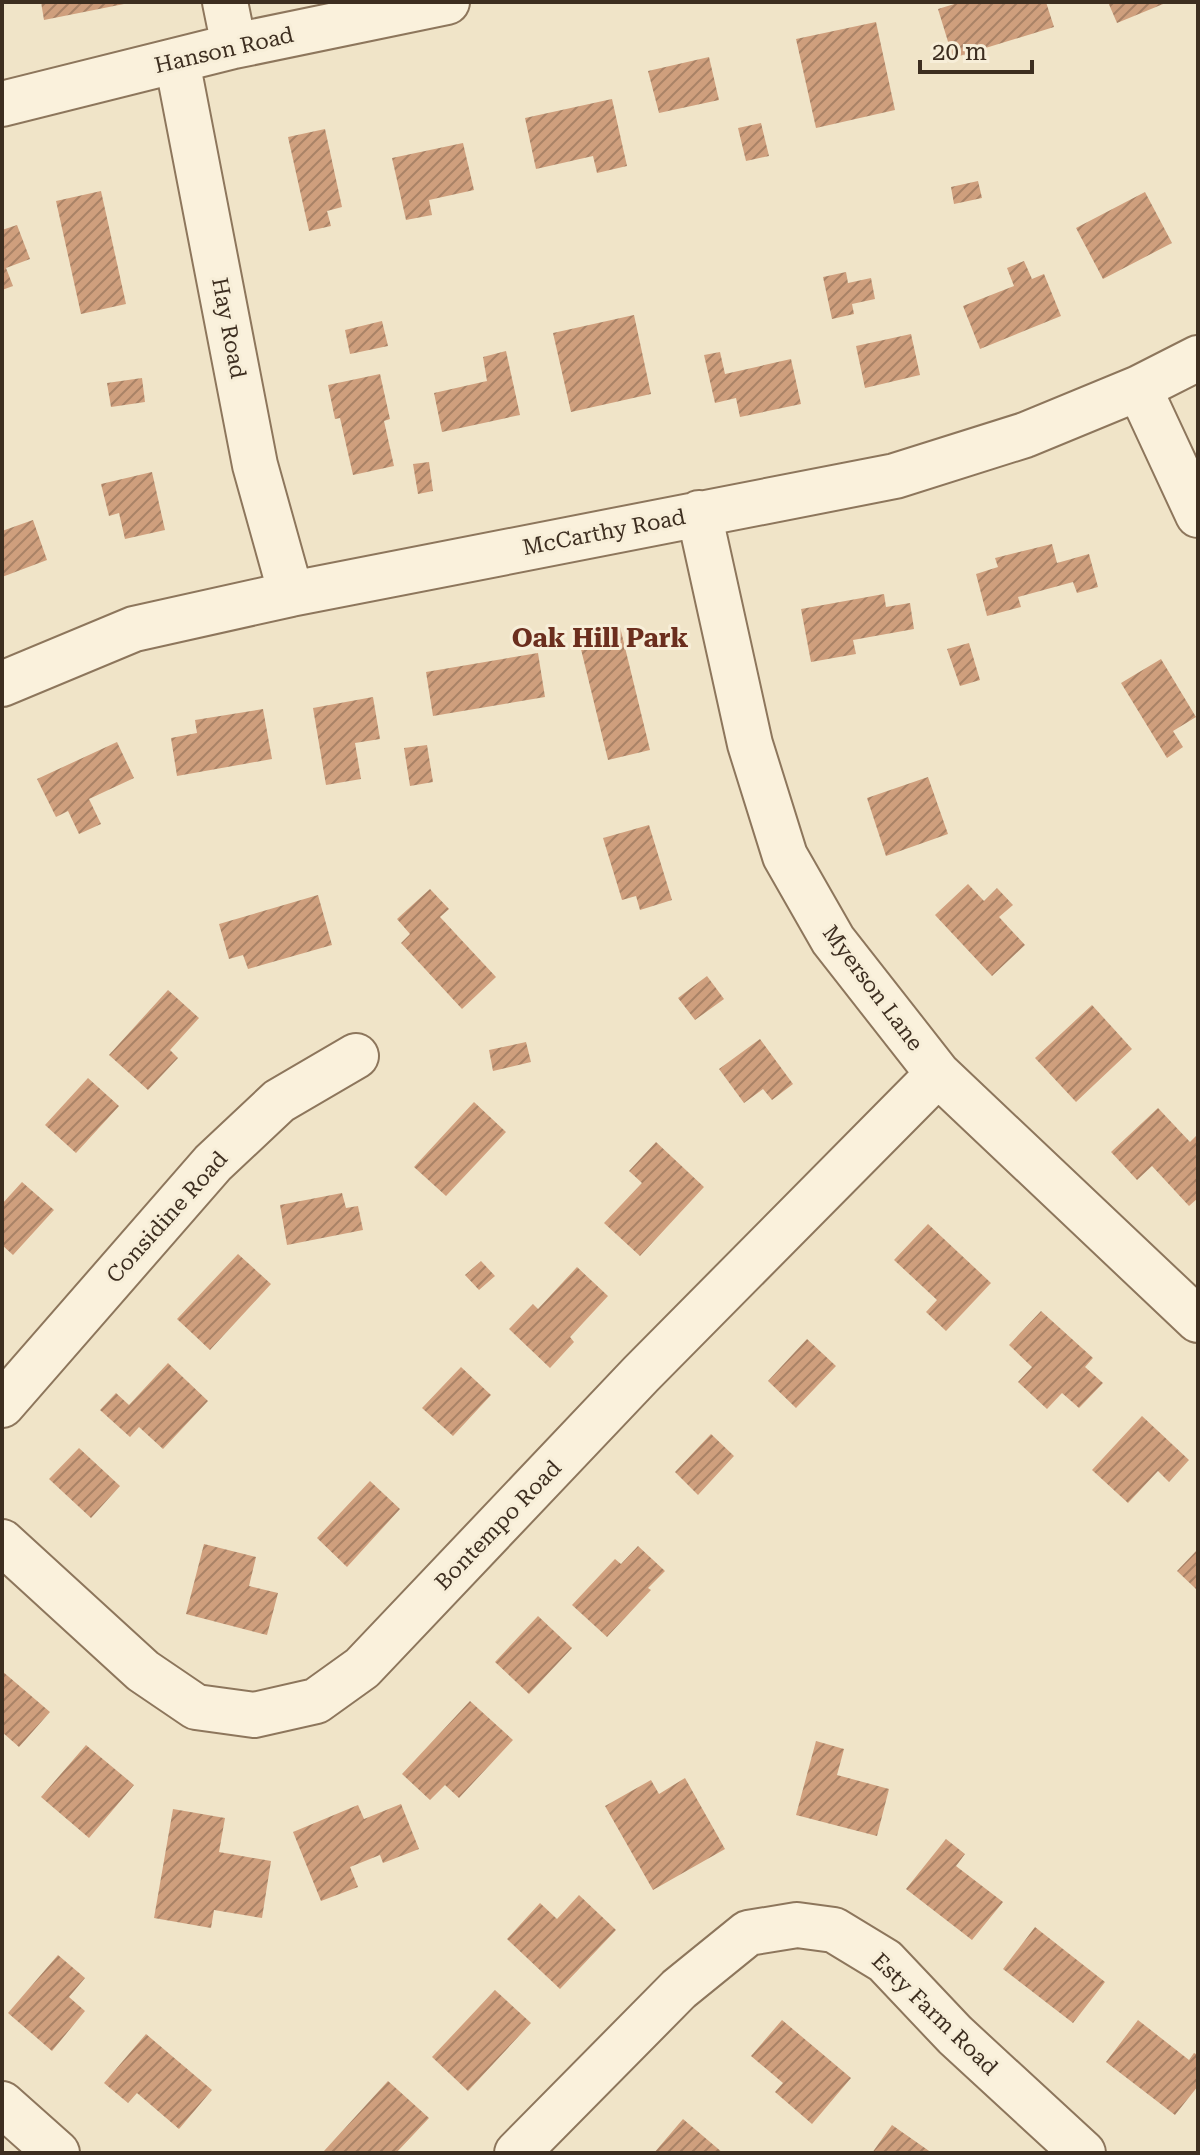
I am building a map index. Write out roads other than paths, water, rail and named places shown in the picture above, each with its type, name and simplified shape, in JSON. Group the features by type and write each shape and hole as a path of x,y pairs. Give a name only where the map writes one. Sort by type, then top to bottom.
{"street":[{"path":"225,2 234,46"},
{"name":"Hanson Road","path":"2,104 234,46 447,2"},
{"name":"Hay Road","path":"177,61 255,465 291,594"},
{"name":"McCarthy Road","path":"2,684 134,629 291,594 895,476 1025,435 1139,388 1198,358"},
{"path":"1139,388 1198,515"},
{"name":"Myerson Lane","path":"699,513 750,744 785,856 833,940 938,1074 1198,1320"},
{"name":"Considine Road","path":"2,1405 213,1163 279,1101 356,1056"},
{"name":"Bontempo Road","path":"2,1542 143,1671 196,1707 254,1715 316,1701 362,1668 641,1374 938,1074"},
{"name":"Esty Farm Road","path":"517,2153 679,1989 748,1933 797,1925 834,1930 885,1961 955,2035 1083,2153"},
{"path":"2,2104 57,2153"}],"district":[{"name":"Oak Hill Park","path":"600,638"}]}
